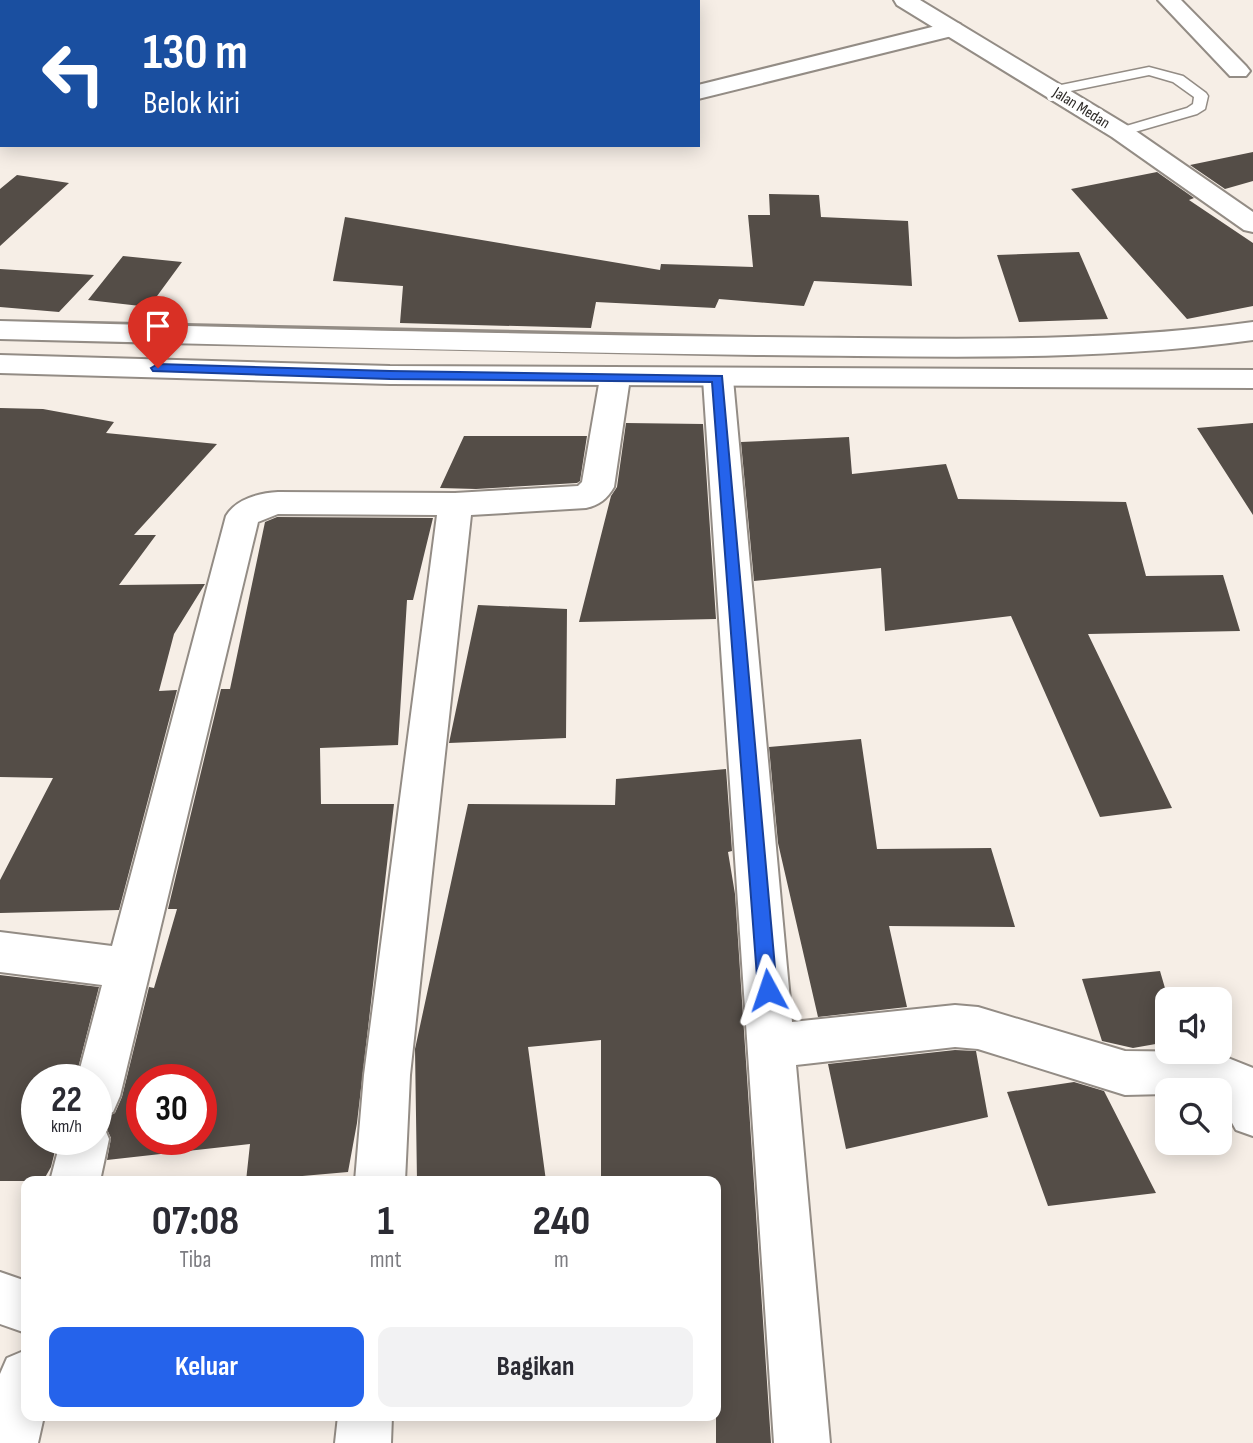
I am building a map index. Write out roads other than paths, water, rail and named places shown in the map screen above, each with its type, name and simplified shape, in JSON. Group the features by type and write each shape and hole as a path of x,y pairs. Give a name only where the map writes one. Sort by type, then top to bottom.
{"main road":[{"name":"Jalan Medan","path":"905,0 1056,90 1253,224"},
{"path":"1168,0 1238,71"},
{"path":"700,92 952,29"},
{"path":"0,330 515,344 1031,347 1131,346 1182,342 1253,331"},
{"path":"0,364 390,375 615,378 1253,379"},
{"path":"104,1064 243,516 266,503 456,504 582,498 596,491 615,378"},
{"path":"718,379 802,1443"},
{"path":"380,1176 387,1074 456,504"},
{"path":"0,952 128,968"},
{"path":"772,1046 967,1026 1125,1073 1147,1071 1219,1075 1238,1086 1253,1113"},
{"path":"76,1176 81,1155"},
{"path":"0,1298 21,1305"},
{"path":"10,1443 21,1398"},
{"path":"363,1443 365,1421"}],"lane":[{"path":"1056,90 1149,71 1178,79 1201,96 1200,106 1192,111 1121,132"}]}
